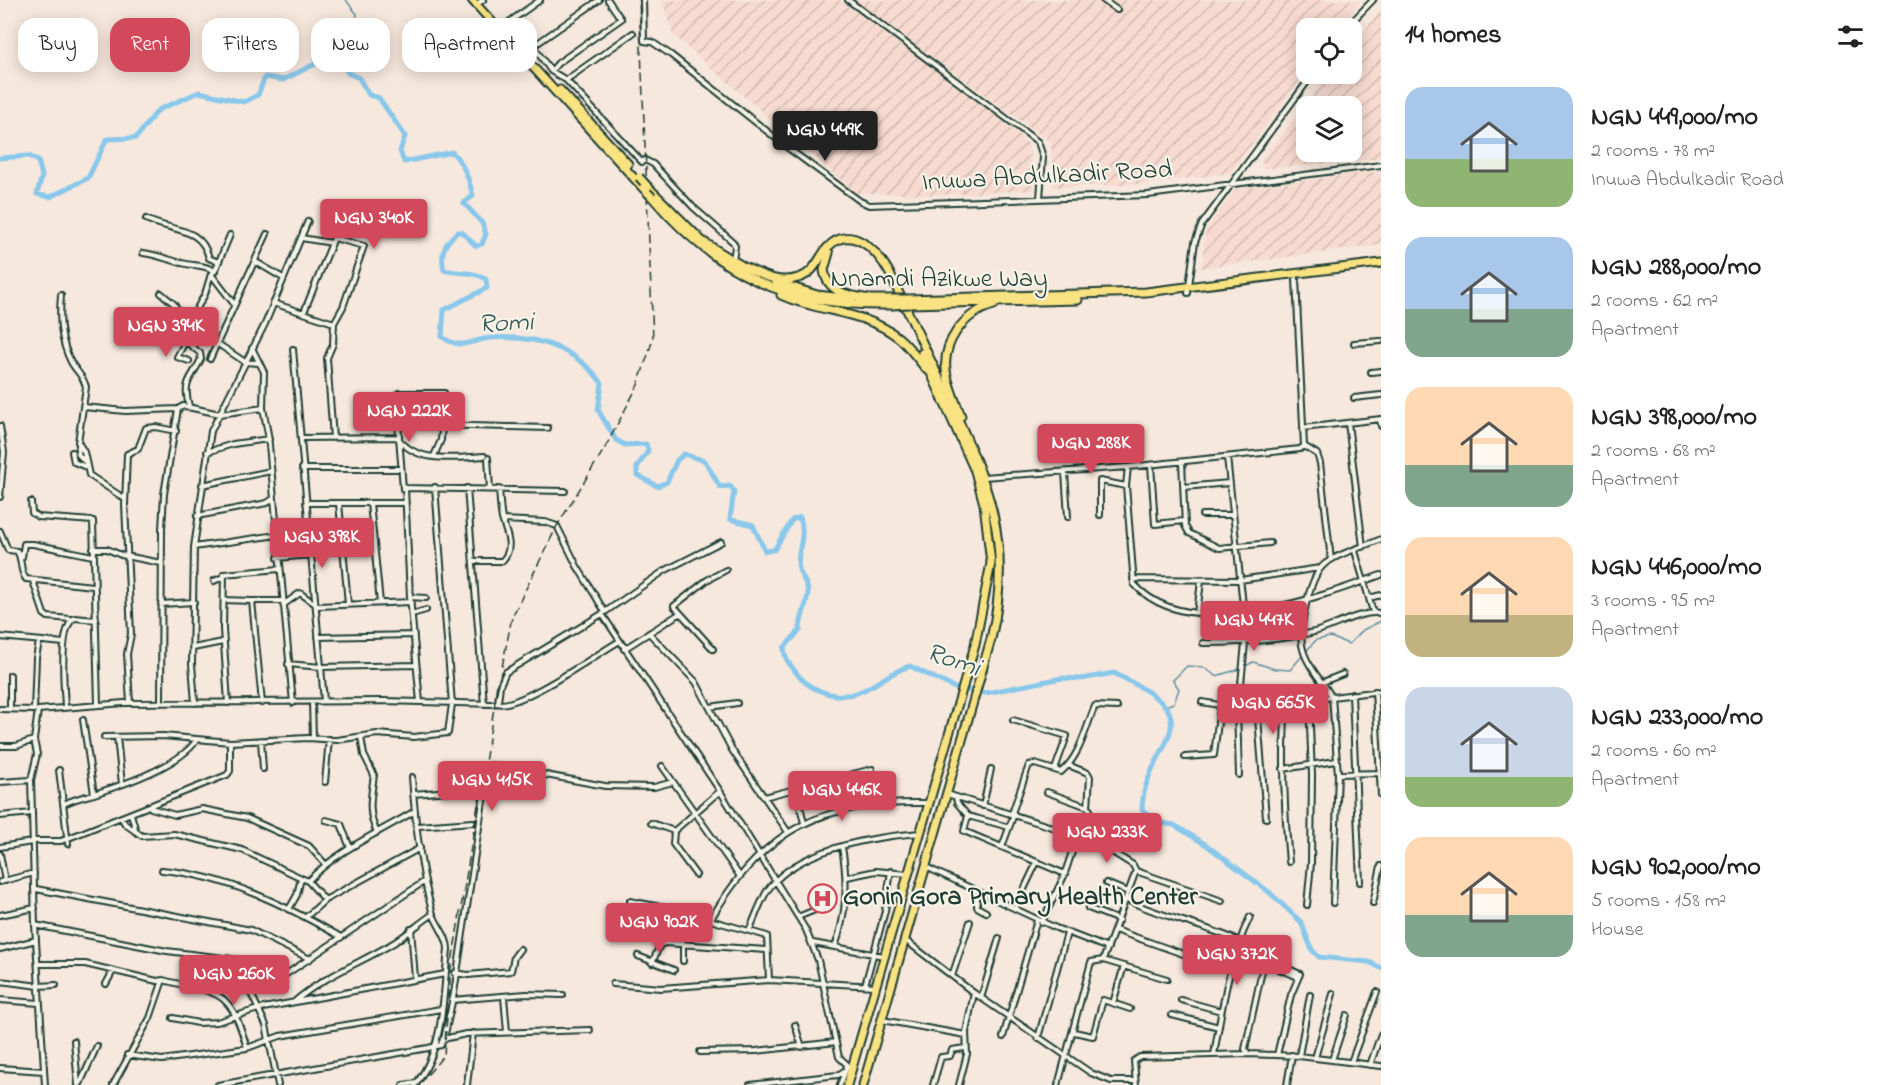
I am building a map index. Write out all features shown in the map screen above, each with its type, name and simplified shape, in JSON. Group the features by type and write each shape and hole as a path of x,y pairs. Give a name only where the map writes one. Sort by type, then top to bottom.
{"highway":[{"name":"Nnamdi Azikwe Way","path":"478,1 494,18"},
{"name":"Nnamdi Azikwe Way","path":"478,1 493,18"},
{"name":"Nnamdi Azikwe Way","path":"537,67 639,177 652,197 690,237 746,276 773,288 815,301 858,305 909,301 1188,291 1381,265"},
{"name":"Nnamdi Azikwe Way","path":"537,68 646,187 702,241 740,265 772,281 804,292 832,297 892,302"},
{"path":"740,265 777,279 796,279 811,271 827,249 842,239 859,239 871,247 889,272 967,438 983,477 994,514 1001,568 996,618 863,1085"},
{"path":"847,1085 848,1068 876,986 959,699 985,602 991,563 990,542 975,471 889,280 876,258 857,243 836,246 825,262 827,281 836,291 870,299"},
{"name":"Nnamdi Azikwe Way","path":"909,301 1006,302 1188,291 1296,279 1381,265"},
{"path":"746,276 799,303 849,314 875,323 898,338 928,371"},
{"path":"967,438 947,376 947,350 955,332 971,316 982,309 1006,302"}],"street":[{"path":"515,18 540,0"},
{"path":"537,43 599,0"},
{"path":"551,71 558,63 621,19 608,0"},
{"name":"Inuwa Abdulkadir Road","path":"643,0 644,41 652,42 671,55 792,151 860,201 878,205 1148,195 1381,165"},
{"path":"848,0 1038,142 1043,157 1040,198"},
{"path":"1103,0 1116,10"},
{"path":"1355,18 1372,0"},
{"path":"566,80 633,33"},
{"path":"537,52 551,71 566,80 642,162 645,160 652,164 693,207 733,242 735,246 733,261"},
{"path":"1188,291 1195,242 1202,224 1306,84"},
{"path":"146,219 194,234 206,248 209,258 218,261 215,271"},
{"path":"195,704 194,547 211,431 273,303 308,221"},
{"path":"210,359 267,234"},
{"path":"189,361 177,357 185,341 189,320 205,294 211,274 215,271 230,236"},
{"path":"301,238 332,243 334,238"},
{"path":"304,312 321,275 334,238"},
{"path":"333,438 327,358 333,344 334,322 343,307 364,246 334,238"},
{"path":"144,253 164,256 183,264 201,264 215,271"},
{"path":"256,262 283,278"},
{"path":"211,274 235,304"},
{"path":"1296,279 1304,446"},
{"path":"161,293 174,304 182,318 189,320"},
{"path":"61,295 59,327 72,363 84,380 84,407 77,431 79,445 84,452 86,465 93,479 126,500"},
{"path":"273,303 334,322"},
{"path":"185,341 200,353 201,359 191,372 186,386 189,406"},
{"path":"1354,343 1381,341"},
{"path":"218,344 245,362 259,363"},
{"path":"252,348 264,376 263,408 268,439 293,703"},
{"path":"293,349 324,701"},
{"path":"1371,372 1381,371"},
{"path":"420,702 397,438 398,394 444,393"},
{"path":"1354,398 1381,394"},
{"path":"161,703 161,563 164,494 180,407 188,400"},
{"path":"84,407 124,411 189,406 220,414 263,408"},
{"path":"1303,428 1381,419 1381,426"},
{"path":"1348,423 1364,548"},
{"path":"397,424 548,428"},
{"path":"0,426 4,452 0,497"},
{"path":"434,456 442,426"},
{"path":"129,703 128,654 131,634 126,500 129,451 138,449 146,428 156,427 176,431"},
{"path":"302,438 397,438 411,452"},
{"path":"207,452 233,444 268,439"},
{"path":"983,477 1151,465 1300,449 1304,446"},
{"path":"1304,446 1317,454 1320,463 1331,560"},
{"path":"72,452 74,462 86,465"},
{"path":"400,456 411,452 434,456 486,457 490,489"},
{"path":"1227,457 1246,642 1239,704 1239,775"},
{"path":"1182,462 1184,521 1189,533 1210,545 1238,548 1270,543"},
{"path":"1151,465 1155,524 1184,521"},
{"path":"1128,467 1126,486 1135,586 1170,609 1197,613 1244,611 1302,603 1381,575"},
{"path":"302,469 401,469"},
{"path":"202,485 271,471"},
{"path":"1065,472 1068,517"},
{"path":"1100,515 1100,481 1126,486"},
{"path":"1184,487 1229,483"},
{"path":"403,491 408,486 565,491"},
{"path":"104,737 163,736 196,741 230,742 313,738 329,740 377,734 414,737 445,735 449,731 452,704 435,487"},
{"path":"467,488 484,704"},
{"path":"474,561 504,560 509,540 502,520 499,489"},
{"path":"197,516 267,503 273,499"},
{"path":"31,502 32,513 38,517 93,521 98,704"},
{"path":"267,503 274,509"},
{"path":"306,503 404,503"},
{"path":"339,503 348,604"},
{"path":"370,503 380,603"},
{"path":"1202,515 1233,515"},
{"path":"502,520 545,522 557,526 618,642 720,791 813,944 824,983 839,1057 848,1068"},
{"path":"506,528 513,521"},
{"path":"0,531 8,550 17,551 22,558"},
{"path":"194,547 277,535"},
{"path":"1133,579 1240,580 1320,568 1331,560 1381,539"},
{"path":"497,704 506,672 603,613 664,571 721,542"},
{"path":"93,556 24,544 22,558 22,575 33,581 93,586"},
{"path":"93,549 107,549 161,563"},
{"path":"1355,551 1372,612"},
{"path":"279,558 310,555"},
{"path":"1320,568 1307,600 1302,645 1304,653 1332,697 1338,774 1333,903"},
{"path":"214,581 224,577 226,573 280,569"},
{"path":"713,649 674,608 676,603 726,570"},
{"path":"224,577 223,642 228,703"},
{"path":"33,581 48,617 96,620"},
{"path":"1197,613 1201,581"},
{"path":"224,600 283,603 300,593 316,606 426,598"},
{"path":"1369,598 1381,595"},
{"path":"252,601 262,703"},
{"path":"161,604 194,602"},
{"path":"412,614 426,610"},
{"path":"1203,643 1246,642 1303,634 1372,612 1381,613"},
{"path":"624,650 679,614"},
{"path":"65,706 64,643 71,619"},
{"path":"649,633 696,682 732,750 788,832"},
{"path":"318,637 414,634"},
{"path":"0,637 64,643"},
{"path":"39,642 36,658 34,740 37,754 31,780 36,890 34,908 45,1085"},
{"path":"193,648 223,642"},
{"path":"0,709 36,710 65,706 129,703 324,701 508,705 546,686 618,642"},
{"path":"288,663 321,668 416,665"},
{"path":"1323,682 1343,674"},
{"path":"10,675 10,709"},
{"path":"1375,691 1381,795"},
{"path":"1202,702 1240,707 1381,691"},
{"path":"1352,694 1360,882"},
{"path":"1307,905 1311,863 1309,700"},
{"path":"312,702 313,738"},
{"path":"1286,702 1283,769 1288,862"},
{"path":"710,707 737,703"},
{"path":"1257,705 1266,818"},
{"path":"1002,847 1029,765 1061,772 1068,765 1085,735 1095,706 1117,707"},
{"path":"1185,757 1214,755 1220,706"},
{"path":"83,720 94,794"},
{"path":"1013,720 1067,736 1055,769"},
{"path":"117,737 122,784"},
{"path":"361,737 364,755 374,775 369,793 369,809 377,833"},
{"path":"0,746 16,746 34,740"},
{"path":"261,740 263,769"},
{"path":"325,782 329,740"},
{"path":"64,804 122,784 184,755 196,741"},
{"path":"0,847 61,841 227,775 230,771 230,742"},
{"path":"1283,769 1336,761"},
{"path":"1068,765 1090,772 1088,807 1092,814 1104,822 1099,844"},
{"path":"662,766 738,875"},
{"path":"218,1085 247,1083 276,1075 441,1045 452,1000 490,767 605,786 642,788 673,782"},
{"path":"764,797 872,769"},
{"path":"983,806 991,769"},
{"path":"59,770 60,792 69,836 68,844"},
{"path":"1338,774 1381,773"},
{"path":"403,1085 416,1084 428,1068 436,1046 448,945 433,914 425,881 412,777"},
{"path":"0,782 31,780"},
{"path":"413,794 475,789"},
{"path":"796,789 804,823"},
{"path":"696,875 673,844 674,831 720,791"},
{"path":"1047,792 1088,807"},
{"path":"946,794 1013,813 1099,844 1134,865 1136,871 1127,901 1103,960"},
{"path":"956,797 968,816 1009,827"},
{"path":"711,919 738,875 759,852 804,823 861,806 884,803 928,804"},
{"path":"150,807 175,815 202,809 247,818 309,846 325,864"},
{"path":"308,881 325,864 415,811"},
{"path":"0,816 32,813"},
{"path":"131,814 135,828"},
{"path":"968,816 964,831 1065,874"},
{"path":"121,817 126,824 135,828 142,836 174,834 242,850 308,881 325,900"},
{"path":"326,820 341,824 350,848"},
{"path":"418,826 473,822"},
{"path":"651,823 674,831"},
{"path":"750,929 768,891 776,882 811,858 842,847 886,836 920,833"},
{"path":"835,947 843,917 847,877 842,847"},
{"path":"306,917 325,900 420,848"},
{"path":"1003,1037 1040,921 1047,916 1073,849"},
{"path":"0,854 2,881 34,873"},
{"path":"1015,908 1037,862"},
{"path":"1373,903 1381,866"},
{"path":"926,867 1040,921 1108,948"},
{"path":"162,870 228,883 306,917 341,937"},
{"path":"847,877 876,871 891,871 908,875"},
{"path":"865,985 886,904 891,871"},
{"path":"1136,871 1222,902"},
{"path":"289,909 297,895 301,878"},
{"path":"35,924 167,951 235,959 279,979 425,881"},
{"path":"1106,883 1128,892"},
{"path":"36,890 251,930 310,959"},
{"path":"977,891 977,907 986,912"},
{"path":"630,901 750,929 768,937 766,950 769,980"},
{"path":"1127,901 1238,942 1264,954 1274,963 1274,967 1298,977 1282,1028 1277,1055"},
{"path":"0,915 34,908"},
{"path":"1088,908 1119,920"},
{"path":"798,917 815,910"},
{"path":"294,1002 334,972 354,965 433,914"},
{"path":"1214,1055 1221,1011 1238,942 1250,917"},
{"path":"952,976 970,922"},
{"path":"411,929 415,978"},
{"path":"1115,930 1206,962 1218,955 1234,959"},
{"path":"1038,1038 1067,933"},
{"path":"981,998 999,938"},
{"path":"0,949 36,940"},
{"path":"905,940 974,993 1067,1059 1102,1079 1136,1083 1135,1058 1248,1054 1299,1056 1381,1066"},
{"path":"652,963 661,944 683,943 766,950"},
{"path":"683,943 683,961"},
{"path":"813,944 885,956"},
{"path":"1248,1054 1245,1049 1265,957 1271,945"},
{"path":"455,973 468,975 511,971 514,957 520,950"},
{"path":"638,956 674,970"},
{"path":"235,959 266,1025 278,1085"},
{"path":"1058,1085 1067,1059 1090,964 1103,960 1167,979"},
{"path":"39,964 85,964 163,980 222,996 238,1017 247,1048"},
{"path":"1113,1002 1124,966"},
{"path":"106,984 113,971"},
{"path":"173,1018 207,1024 238,1017 258,1009 446,974"},
{"path":"113,1085 127,1055 150,1018 163,980"},
{"path":"613,984 661,988 769,980 876,986"},
{"path":"0,981 39,986 56,985"},
{"path":"1351,1062 1377,992"},
{"path":"959,1085 967,1054 966,1035 974,993"},
{"path":"452,1000 563,994"},
{"path":"1315,1058 1334,994"},
{"path":"1299,1056 1310,995"},
{"path":"504,997 507,1033"},
{"path":"0,1000 39,1004"},
{"path":"1180,1000 1221,1011"},
{"path":"1074,1032 1093,1036 1102,1001 1113,1002 1130,1009"},
{"path":"127,1055 162,1060 247,1048 280,1035 441,1009"},
{"path":"1172,1015 1219,1027"},
{"path":"1332,1060 1347,1015"},
{"path":"882,1020 966,1035"},
{"path":"795,1025 802,1047"},
{"path":"443,1039 473,1033 590,1030"},
{"path":"466,1085 473,1033"},
{"path":"1370,1065 1381,1034"},
{"path":"74,1041 79,1085"},
{"path":"700,1052 802,1047 836,1042"},
{"path":"79,1085 82,1074 97,1046"},
{"path":"933,1085 941,1057 950,1056 952,1050 966,1047"},
{"path":"1287,1085 1292,1056"},
{"path":"0,1068 44,1071"},
{"path":"750,1085 838,1075 848,1068"},
{"path":"840,1085 848,1068"}],"shaded area":[{"path":"662,0 840,0 987,108 1029,144 1033,190 941,195 856,193 673,35"},
{"path":"852,0 1361,0 1348,18 1296,18 1297,84 1230,173 1143,184 1053,187 1051,142"},
{"path":"1381,10 1381,158 1362,160 1362,96 1312,96 1322,84 1362,84 1362,34"},
{"path":"1296,116 1296,162 1338,162 1263,169 1262,159"},
{"path":"1381,171 1381,245 1201,268 1206,230 1236,189"}],"waterway":[{"path":"346,0 357,14 356,18"},
{"name":"Romi","path":"0,158 29,156 38,161 42,176 37,194 50,197 88,178 107,139 136,138 158,110 199,92 244,102 258,95 265,77 283,80 315,64 318,49 331,46 337,49 339,58 348,73 359,78 369,95 379,98 405,136 400,151 404,162 452,152 468,178 473,196 464,203 482,223 486,234 482,244 476,246 462,232 453,236 446,244 443,254 444,270 482,276 486,279 487,288 444,310 442,337 461,344 491,338 523,339 538,341 567,352 579,360 602,383 598,410 616,440 625,445 646,444 648,451 637,467 637,475 657,486 667,482 677,460 684,454 705,461 720,487 730,486 734,491 730,519 753,525 765,551 774,550 792,520 800,517 802,539 798,563 808,589 808,597 800,630 784,648 789,663 805,683 830,694 852,694 910,666 955,688 986,693 1062,678 1081,679 1114,673 1154,696 1170,714 1170,731 1150,774 1143,796 1142,810 1161,823 1174,825 1205,844 1269,892 1301,922 1312,950 1319,957 1369,962 1381,968"},
{"path":"1244,667 1253,662 1275,669 1290,670 1316,640 1330,637 1349,644 1363,630 1381,621"},
{"path":"1165,706 1174,703 1179,689 1173,680 1187,666 1203,667 1216,676 1240,669"}],"railway":[{"path":"419,1085 444,1055 451,968 495,702 512,617 557,526 605,448 638,385 653,339 639,0"}],"place":[{"name":"Gonin Gora Primary Health Center","path":"822,898"}]}
